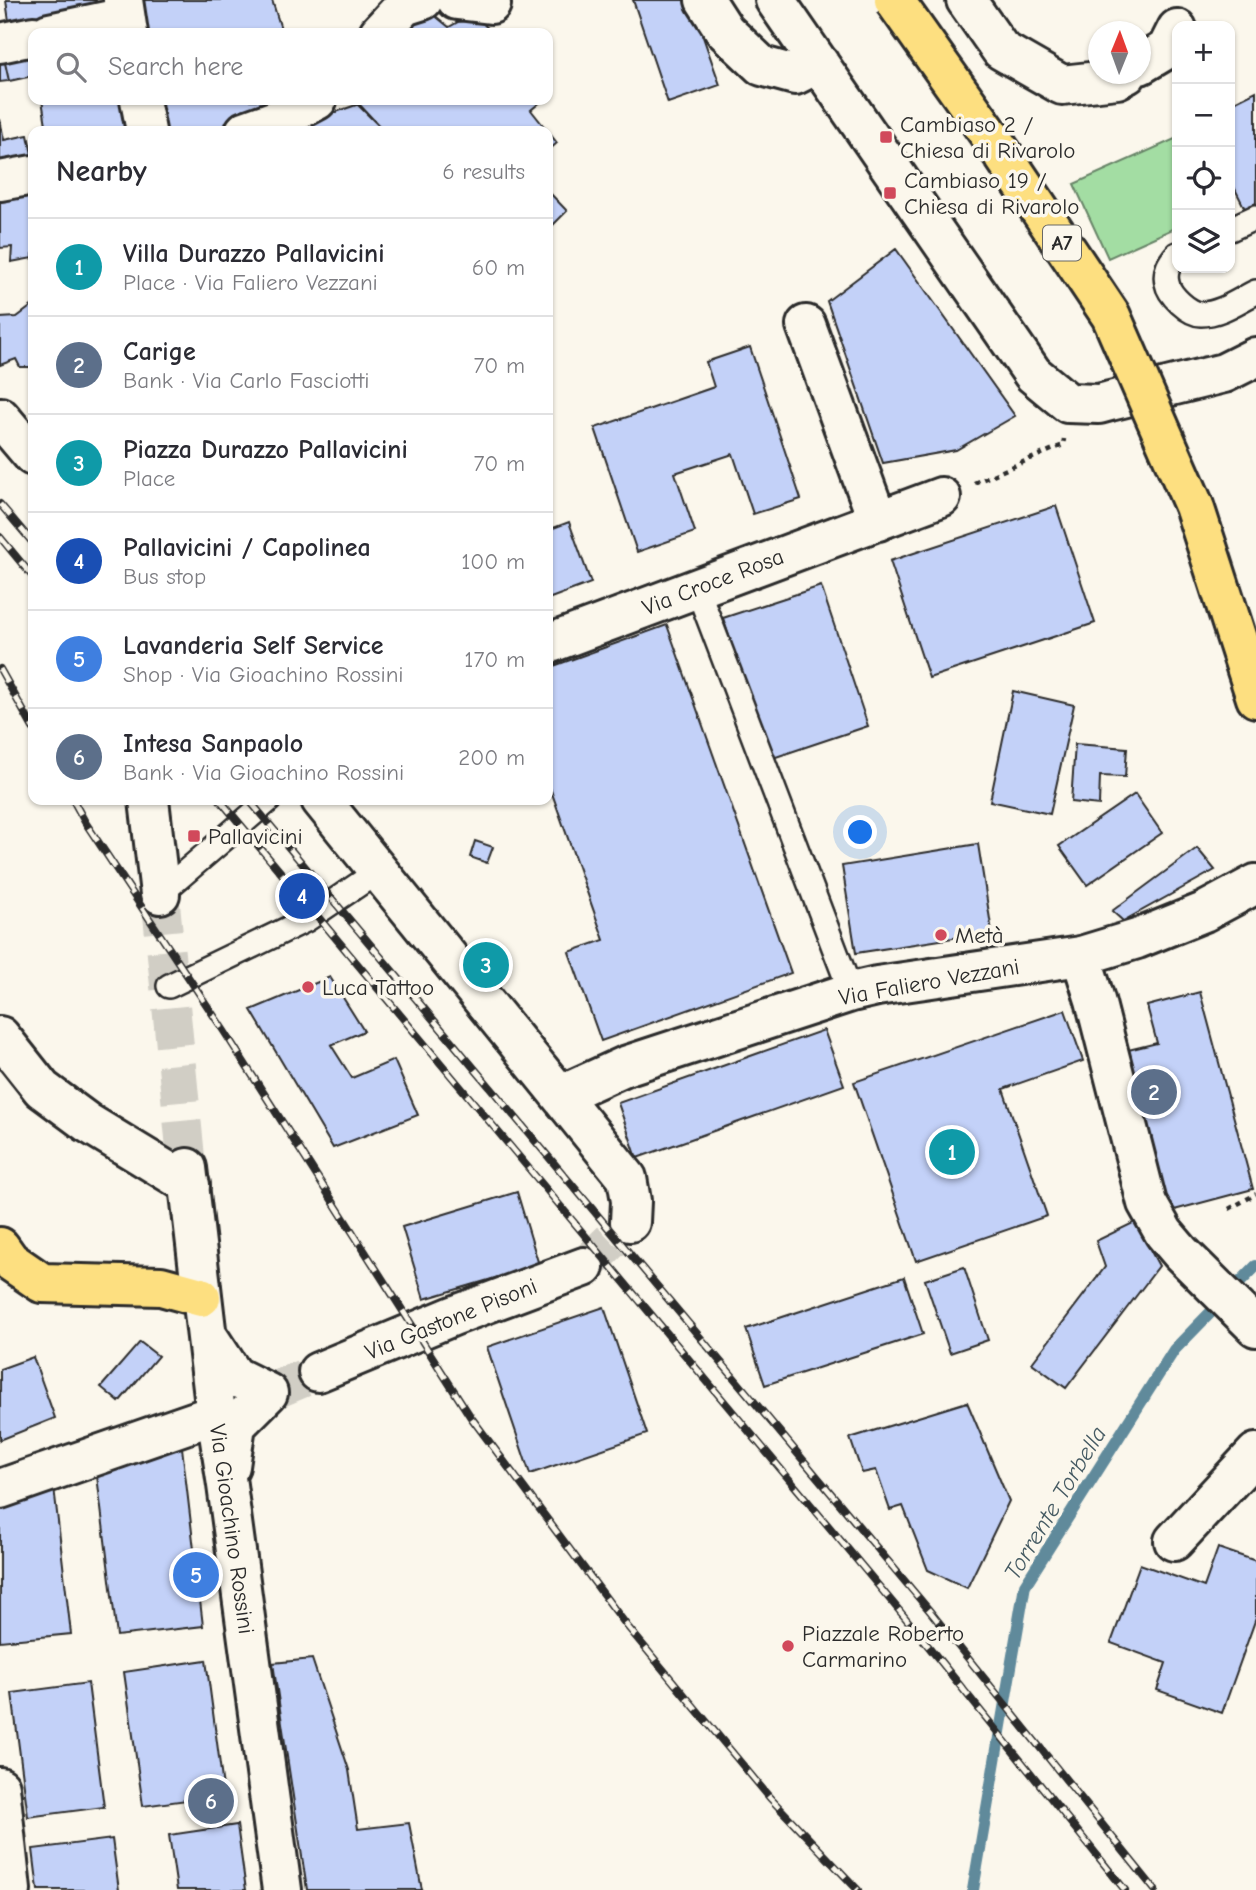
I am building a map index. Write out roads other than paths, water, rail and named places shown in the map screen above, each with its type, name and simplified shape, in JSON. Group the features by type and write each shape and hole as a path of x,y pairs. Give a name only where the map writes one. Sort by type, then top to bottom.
{"main road":[{"name":"A7","path":"894,0 989,134 1111,316 1194,506 1256,698"},
{"path":"0,1247 10,1261 42,1283 160,1286 204,1315"}],"street":[{"path":"384,28 404,6 423,0"},
{"path":"705,0 725,32 762,66 795,75 819,63"},
{"path":"775,0 1033,374 1068,403 1099,404 1224,373 1256,360"},
{"path":"966,0 1001,50 1062,86 1088,83"},
{"path":"1151,58 1167,49 1178,16"},
{"path":"72,28 125,17"},
{"path":"0,44 28,37"},
{"path":"141,105 145,126"},
{"path":"258,126 308,105"},
{"path":"0,181 28,176"},
{"path":"806,325 878,520"},
{"path":"0,417 28,450"},
{"name":"Via Croce Rosa","path":"553,642 941,497"},
{"path":"150,805 160,894"},
{"path":"325,805 627,1178 631,1201 630,1222"},
{"name":"Via Faliero Vezzani","path":"561,1095 625,1066 851,992 1081,956 1137,940 1204,912 1256,884"},
{"path":"1081,956 1095,1000 1147,1203 1164,1233 1181,1253 1256,1328"},
{"name":"Via Gioachino Rossini","path":"0,1036 41,1089 88,1123 189,1177 216,1414 282,1890"},
{"name":"Via Gastone Pisoni","path":"318,1373 453,1316 584,1267"},
{"path":"204,1315 234,1376 268,1393 236,1425 227,1485"},
{"path":"0,1489 216,1414"},
{"path":"1174,1541 1256,1453"},
{"path":"0,1787 11,1890"}],"lane":[{"path":"1235,227 1256,217"},
{"path":"1172,260 1168,265 1167,283 1180,303 1197,315 1214,313 1256,292"},
{"path":"697,588 851,992"},
{"path":"160,894 262,805"},
{"path":"170,986 306,920 380,870"}],"waterway":[{"name":"Torrente Torbella","path":"973,1890 1025,1585 1174,1350 1256,1266"}],"tunnel":[{"path":"160,894 187,1168"},
{"path":"584,1267 630,1222"},
{"path":"268,1393 318,1372"}],"railway":[{"path":"0,504 28,537"},
{"path":"0,537 28,571"},
{"path":"0,669 28,719"},
{"path":"76,805 470,1416 627,1626 770,1798 858,1890"},
{"path":"224,805 908,1621 1125,1890"},
{"path":"253,805 929,1610 1155,1890"}],"place":[{"name":"Cambiaso 2 / Chiesa di Rivarolo","path":"886,137"},
{"name":"Cambiaso 19 / Chiesa di Rivarolo","path":"890,193"},
{"name":"Pallavicini","path":"194,836"},
{"name":"Pallavicini / Capolinea","path":"302,896"},
{"name":"Metà","path":"941,935"},
{"name":"Piazza Durazzo Pallavicini","path":"486,965"},
{"name":"Luca Tattoo","path":"308,987"},
{"name":"Carige","path":"1154,1092"},
{"name":"Villa Durazzo Pallavicini","path":"952,1152"},
{"name":"Lavanderia Self Service","path":"196,1575"},
{"name":"Piazzale Roberto Carmarino","path":"788,1646"},
{"name":"Intesa Sanpaolo","path":"211,1801"}]}
